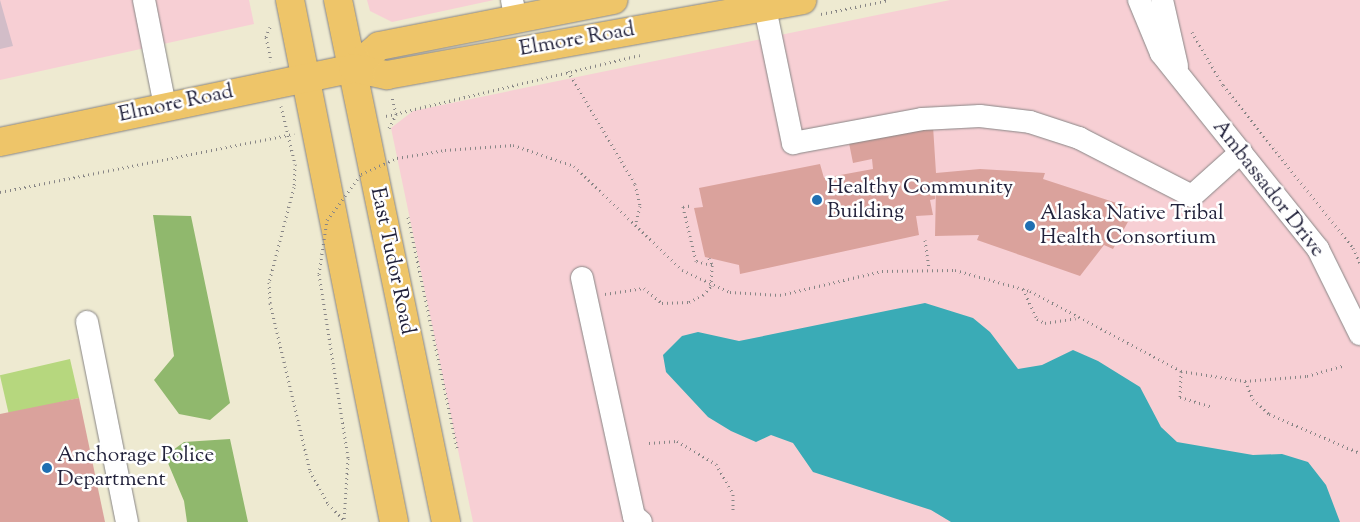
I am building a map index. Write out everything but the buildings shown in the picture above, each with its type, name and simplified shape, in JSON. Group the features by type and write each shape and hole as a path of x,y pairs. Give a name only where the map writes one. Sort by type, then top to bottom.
{"main road":[{"path":"290,0 394,522"},
{"name":"East Tudor Road","path":"338,0 446,522"},
{"name":"Elmore Road","path":"353,68 379,46 514,10 614,0"},
{"name":"Elmore Road","path":"0,142 306,76 353,68 388,75 802,0"}],"street":[{"path":"144,0 165,106"},
{"name":"Ambassador Drive","path":"1139,0 1155,43 1318,249 1360,334"},
{"name":"Ambassador Drive","path":"1162,0 1180,76"},
{"path":"765,8 793,143 922,119 980,116 1030,122 1094,145 1192,196 1241,152"},
{"path":"584,288 634,516 641,522"},
{"path":"87,322 127,522"}],"path":[{"path":"1190,27 1223,85 1360,263"},
{"path":"266,37 269,31"},
{"path":"568,71 635,184 640,206 636,223"},
{"path":"0,192 289,135 294,187 269,282 270,302 310,471 328,504 344,521"},
{"path":"344,521 348,458 319,274 327,220 361,174 397,158 444,150 491,144 537,151 574,166 636,223 682,270 710,286 750,296 780,295 882,271 929,268 978,274 1023,288 1077,318 1182,371 1245,381 1307,376 1343,366"},
{"path":"693,204 683,207 696,261 712,265"},
{"path":"407,212 458,455"},
{"path":"925,240 929,268"},
{"path":"584,288 635,287 653,292 662,303 689,302 710,286 712,265 709,258"},
{"path":"1023,288 1037,319 1045,323 1077,318"},
{"path":"1182,371 1180,397 1212,407"},
{"path":"1245,381 1253,399 1268,414 1360,452"},
{"path":"648,443 677,441 716,464 733,494 733,512"}],"shaded area":[{"path":"0,0 249,0 254,24 0,80"},
{"path":"0,0 13,46 0,49"},
{"path":"367,0 494,0 392,22 370,11"},
{"path":"950,0 1360,0 1360,522 473,522 391,128 413,111"}],"green space":[{"path":"153,215 191,216 230,403 210,420 179,414 154,380 174,356"},
{"path":"70,359 79,398 9,414 0,375"},
{"path":"230,439 248,522 187,522 184,501 165,456 184,442"}],"water":[{"path":"925,303 973,318 990,332 1018,369 1042,365 1073,350 1098,361 1140,387 1161,427 1177,442 1253,455 1282,454 1308,462 1326,485 1340,522 951,522 931,510 813,472 793,443 771,435 756,442 731,431 708,417 666,372 663,355 682,336 698,332 739,341"}],"place":[{"name":"Healthy Community Building","path":"817,200"},
{"name":"Alaska Native Tribal Health Consortium","path":"1030,226"},
{"name":"Anchorage Police Department","path":"47,468"}]}
